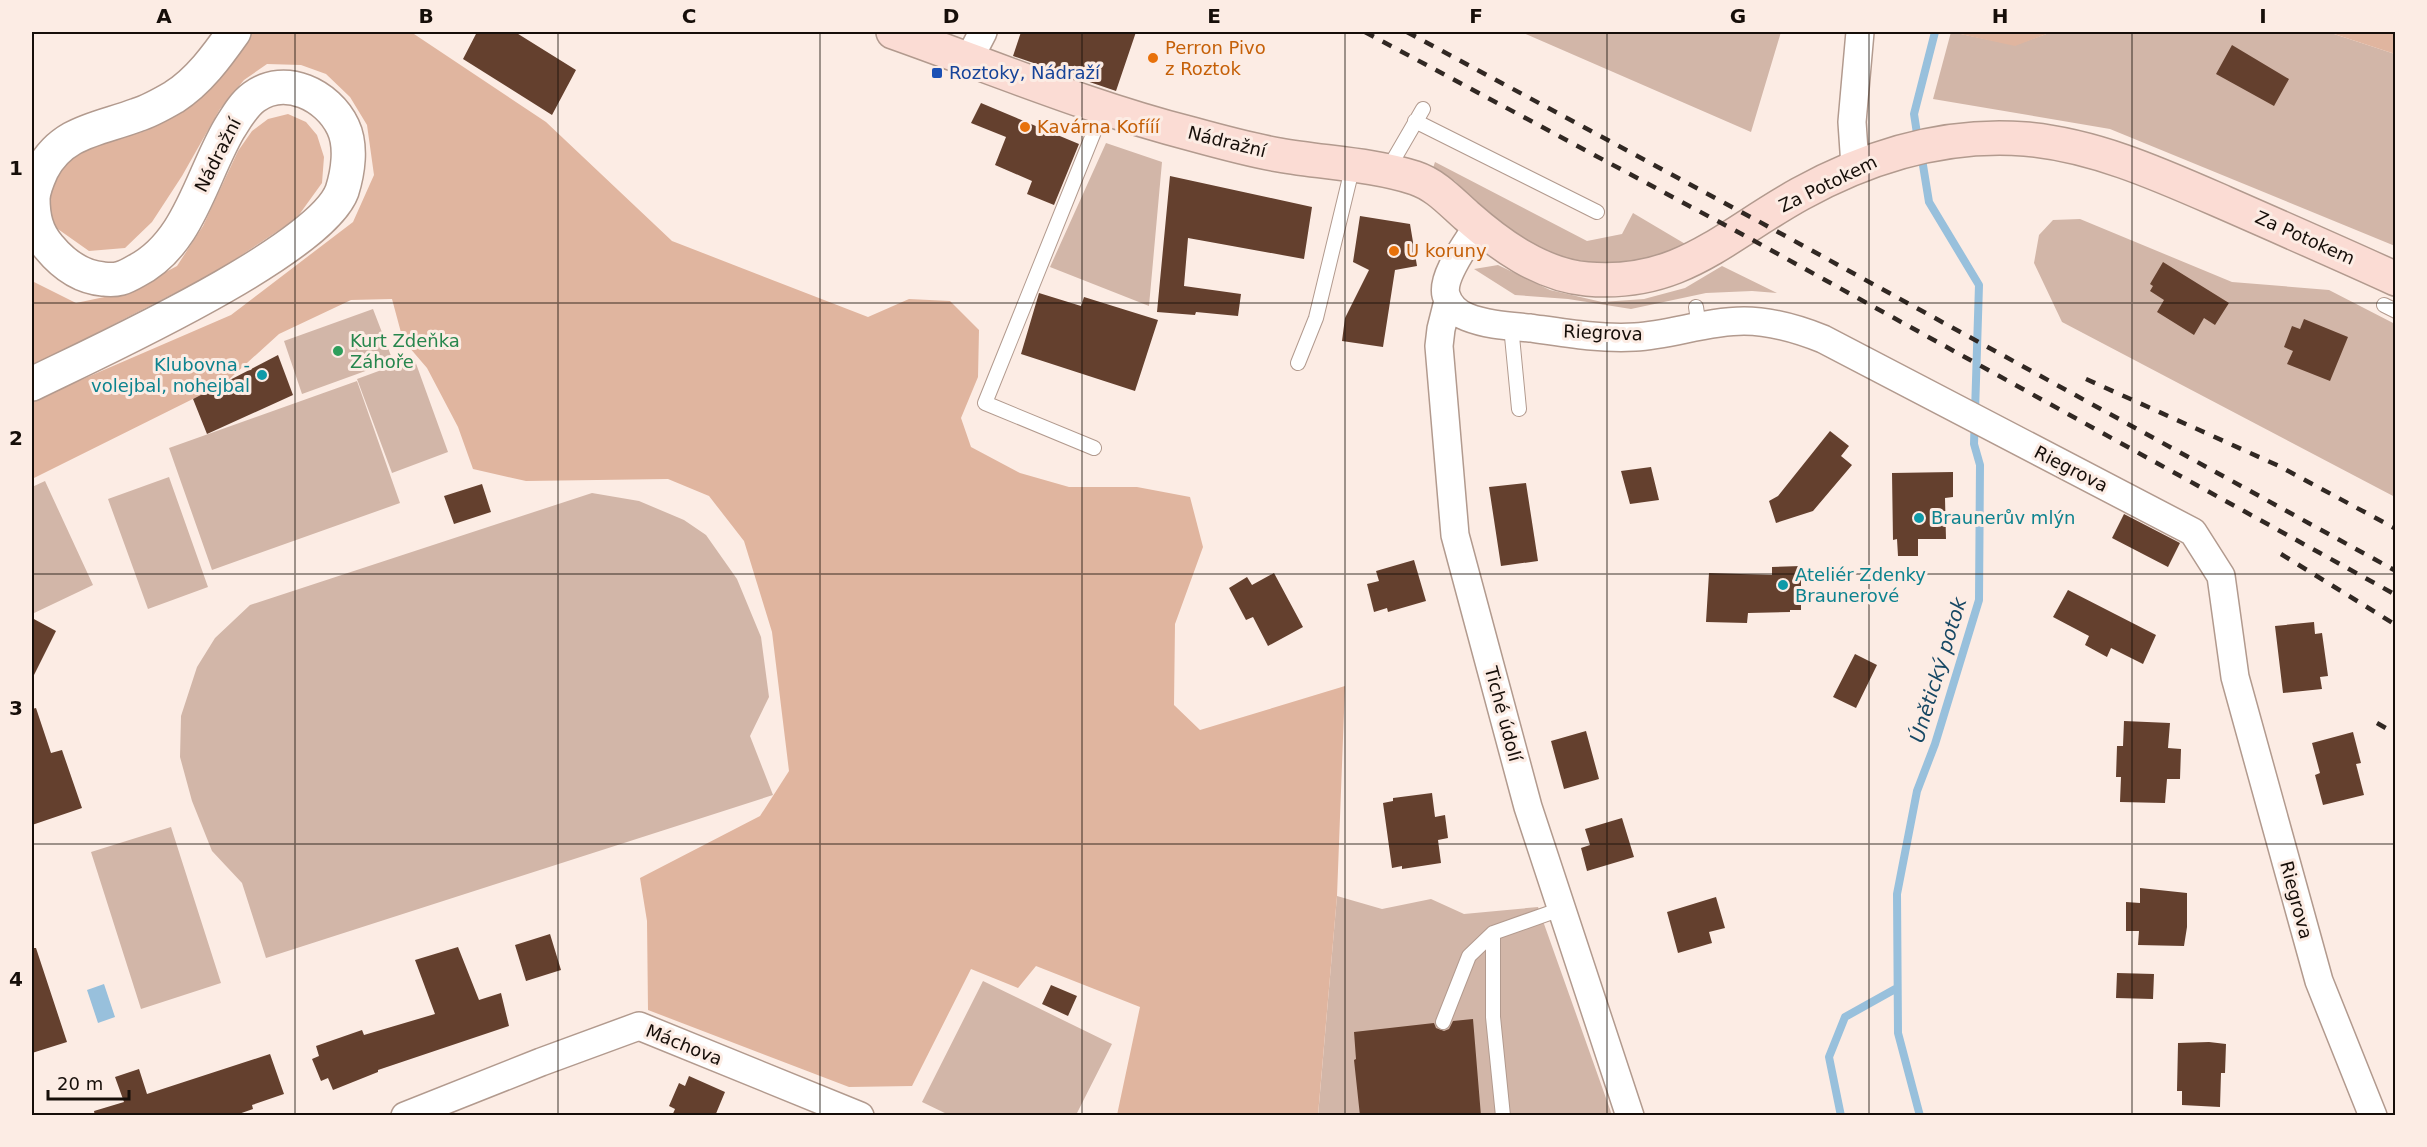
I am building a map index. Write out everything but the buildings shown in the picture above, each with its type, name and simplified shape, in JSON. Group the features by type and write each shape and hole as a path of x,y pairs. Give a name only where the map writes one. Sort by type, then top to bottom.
{"main road":[{"name":"Nádražní","path":"893,32 976,45 1104,107 1189,134 1277,154 1388,171 1432,186 1478,225"},
{"name":"Za Potokem","path":"1478,225 1506,247 1552,271 1583,279 1639,279 1672,270 1799,195 1869,162 1944,142 1991,138 2027,139 2097,152 2169,178 2392,298"}],"street":[{"name":"Nádražní","path":"32,384 199,301 295,242 324,215 340,196 348,174 348,149 344,129 333,110 316,97 298,88 280,86 255,96 238,114 222,141 188,216 162,254 144,268 118,281 90,278 63,264 44,241 33,218 34,189 43,167 57,147 82,132 134,116 177,95 199,78 234,32"},
{"path":"1860,32 1852,122 1869,162"},
{"path":"1448,301 1445,287 1449,273 1478,225"},
{"name":"Riegrova","path":"1448,301 1458,312 1466,316 1511,326 1617,337 1646,336 1697,317 1757,322 1809,333 2193,532 2221,576 2235,676 2319,981 2373,1116"},
{"name":"Tiché údolí","path":"1448,301 1439,346 1455,535 1528,807 1630,1116"},
{"name":"Máchova","path":"405,1116 639,1026 860,1116"}],"lane":[{"path":"1094,448 985,403 1104,107"},
{"path":"1388,171 1423,109"},
{"path":"1415,121 1597,213"},
{"path":"1298,363 1316,318 1353,165"},
{"path":"1511,326 1519,409"},
{"path":"1443,1022 1469,956 1493,933 1561,909"},
{"path":"1493,933 1493,1017 1503,1116"}],"shaded area":[{"path":"244,32 411,32 546,122 672,241 868,317 909,299 950,301 979,330 978,377 961,418 971,447 1020,473 1069,487 1137,487 1190,497 1203,547 1175,624 1174,705 1200,730 1345,686 1337,896 1318,1115 1117,1115 1140,1007 1036,966 1018,988 971,969 912,1086 849,1087 648,1010 647,921 640,878 760,816 789,771 772,632 744,541 709,496 668,479 526,481 473,469 458,427 427,368 403,340 392,299 351,300 279,334 225,383 32,479 32,401 231,315 353,222 374,175 367,125 350,97 326,74 301,65 267,64 244,80 220,109 182,176 152,222 125,248 89,251 55,227 43,205 49,180 72,152 145,131 174,113"},
{"path":"1521,32 1781,32 1751,132"},
{"path":"1951,32 2015,45 2052,32 2328,32 2395,54 2395,246 2110,129 1933,99"},
{"path":"1951,32 2052,32 2015,46"},
{"path":"2328,32 2395,32 2395,54"},
{"path":"288,114 306,122 317,135 324,157 322,183 296,219 216,272 32,366 32,281 76,303 128,292 177,266 203,226 238,151 252,131 268,119"},
{"path":"1106,143 1162,162 1149,306 1050,267"},
{"path":"1435,162 1587,241 1622,234 1633,213 1687,245 1642,261 1602,264 1564,258 1531,244 1497,222 1455,181 1433,168"},
{"path":"2080,219 2232,282 2329,290 2395,324 2395,497 2062,322 2034,263 2039,235 2053,220"},
{"path":"1498,265 1550,290 1602,302 1644,299 1685,288 1722,266 1777,293 1752,291 1706,293 1631,309 1568,299 1515,295 1474,269"},
{"name":"Kurt Zdeňka Záhoře","path":"373,309 393,361 302,394 284,341"},
{"path":"414,358 448,452 392,473 357,379"},
{"path":"357,381 400,503 212,570 169,448"},
{"path":"169,477 208,587 148,609 108,499"},
{"path":"45,481 93,585 32,614 32,487"},
{"path":"592,493 639,501 684,520 706,535 737,579 761,637 769,697 750,736 773,795 266,958 242,883 212,851 192,801 180,757 181,716 197,667 215,638 250,605"},
{"path":"171,827 221,983 141,1009 91,852"},
{"path":"1337,896 1382,909 1431,899 1464,914 1538,907 1612,1115 1318,1116"},
{"path":"983,981 1112,1044 1076,1115 949,1115 922,1102"}],"water":[{"path":"104,984 115,1017 98,1023 87,990"}],"waterway":[{"name":"Únětický potok","path":"1918,140 1914,114 1935,32"},
{"name":"Únětický potok","path":"1920,1116 1898,1033 1897,894 1917,791 1935,744 1979,600 1980,465 1974,444 1979,285 1929,202 1921,153"},
{"path":"1841,1116 1829,1057 1845,1017 1897,988"}],"railway":[{"path":"1365,32 1749,238 2396,595"},
{"path":"1407,32 1758,221 2396,571"},
{"path":"2086,379 2279,466 2396,529"},
{"path":"2281,554 2396,625"},
{"path":"2377,723 2396,734"}],"place":[{"name":"Perron Pivo z Roztok","path":"1153,58"},
{"name":"Roztoky, Nádraží","path":"937,73"},
{"name":"Kavárna Kofííí","path":"1025,127"},
{"name":"U koruny","path":"1394,251"},
{"name":"Kurt Zdeňka Záhoře","path":"338,351"},
{"name":"Klubovna - volejbal, nohejbal","path":"262,375"},
{"name":"Braunerův mlýn","path":"1919,518"},
{"name":"Ateliér Zdenky Braunerové","path":"1783,585"}]}
